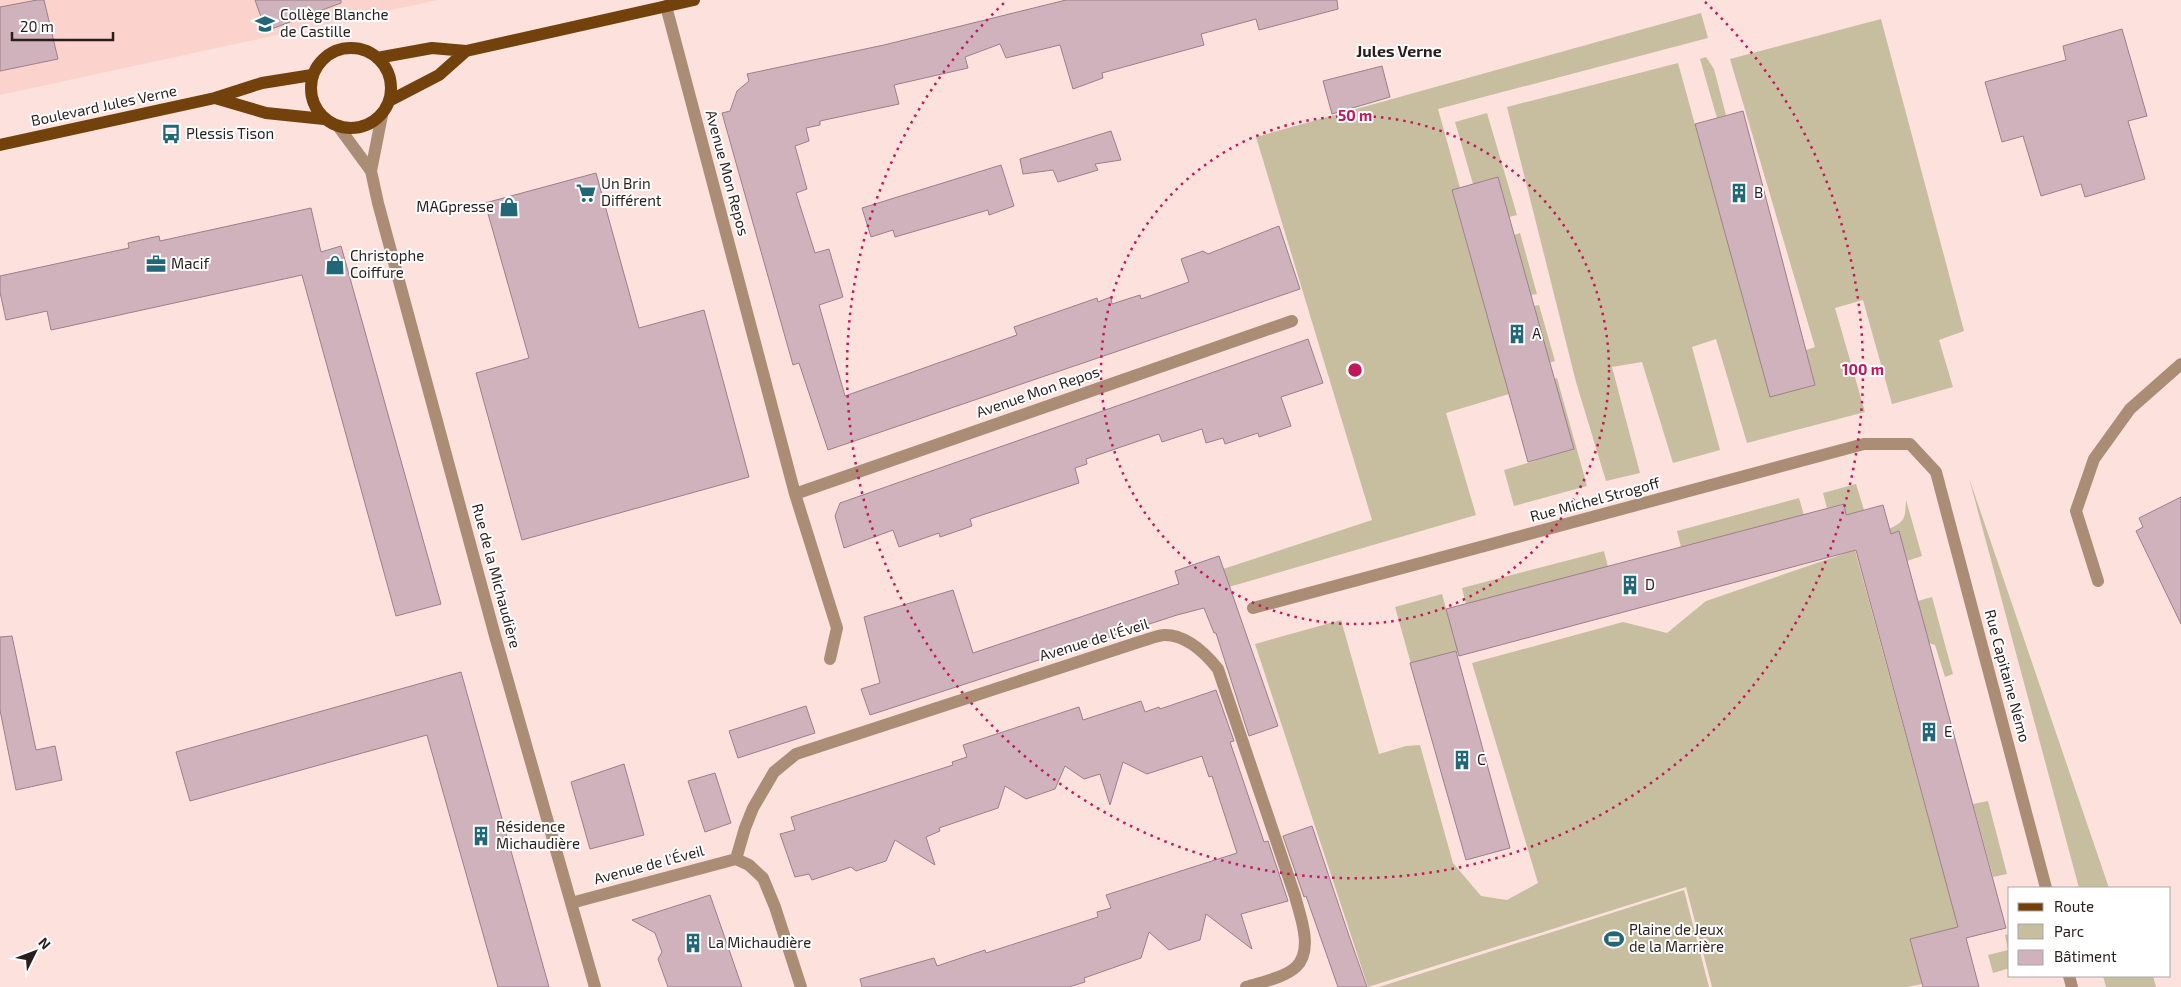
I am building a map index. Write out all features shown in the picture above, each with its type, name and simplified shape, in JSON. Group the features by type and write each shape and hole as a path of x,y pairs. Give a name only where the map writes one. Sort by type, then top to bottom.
{"main road":[{"path":"378,58 432,48 466,51 694,0"},
{"path":"324,119 315,106 310,91 312,75 320,62 333,52 348,48 364,50 378,58 387,70 391,86 389,101 382,115"},
{"path":"389,101 439,75 466,51"},
{"name":"Boulevard Jules Verne","path":"0,145 215,98 262,84 312,75"},
{"name":"Boulevard Jules Verne","path":"215,98 266,113 324,119 338,126 354,128 369,124 382,115"}],"street":[{"name":"Avenue Mon Repos","path":"666,6 795,494 837,628 830,659"},
{"name":"Rue de la Michaudière","path":"382,115 371,171 378,204 495,636 595,987"},
{"name":"Rue de la Michaudière","path":"338,126 371,171"},
{"name":"Avenue Mon Repos","path":"795,494 1292,321"},
{"path":"2098,581 2076,511 2094,458 2130,409 2181,364"},
{"name":"Rue Michel Strogoff","path":"1253,608 1864,444 1910,444 1936,472"},
{"name":"Rue Capitaine Némo","path":"1936,472 2046,887"},
{"name":"Avenue de l'Éveil","path":"571,903 736,859 744,828 753,808 774,772 796,754 1166,635 1183,640 1202,651 1218,669 1295,896 1305,931 1304,954 1297,966 1283,974 1246,987"},
{"path":"736,859 749,866 763,878 775,907 801,987"}],"shaded area":[{"path":"0,0 438,0 0,95"}],"green space":[{"path":"1701,13 1708,38 1438,109 1460,188 1452,191 1509,394 1446,413 1476,515 1229,587 1223,569 1372,520 1256,137"},
{"path":"1881,19 1964,331 1939,340 1953,387 1892,404 1863,300 1835,308 1865,412 1747,443 1716,339 1692,347 1720,450 1673,463 1642,362 1612,367 1640,473 1606,481 1576,382 1507,107 1678,63 1770,397 1815,385 1806,350 1815,347 1730,59"},
{"path":"1706,57 1714,69 1726,115 1717,118 1700,59"},
{"path":"1487,113 1517,215 1509,217 1498,177 1473,184 1455,122"},
{"path":"1520,233 1537,294 1531,295 1514,235"},
{"path":"1539,305 1555,361 1549,363 1534,306"},
{"path":"1557,378 1587,486 1514,506 1504,470 1574,449 1554,379"},
{"path":"1969,478 2109,887 2079,887"},
{"path":"1856,484 1864,510 1846,515 1843,504 1827,508 1823,493"},
{"path":"1799,498 1804,515 1681,547 1677,531"},
{"path":"1906,500 1922,556 1907,561 1899,531 1891,534 1889,529 1902,521"},
{"path":"1855,550 1958,927 1910,939 1922,984 1907,987 1712,987 1686,887 1368,987 1255,644 1341,620 1379,754 1406,746 1420,745 1453,863 1481,896 1507,900 1538,883 1472,663 1623,622 1667,633 1706,601"},
{"path":"1604,551 1608,567 1466,604 1462,588"},
{"path":"1442,594 1458,651 1411,664 1395,607"},
{"path":"1932,597 1953,674 1945,677 1935,645 1929,643 1918,601"},
{"path":"1988,801 2007,874 1993,877 1973,804"},
{"name":"Plaine de Jeux de la Marrière","path":"1684,890 1709,987 1379,987"},
{"path":"2008,934 2008,950 2005,935"},
{"path":"2008,950 2008,969 1993,973 1988,955"},
{"path":"2103,977 2153,977 2156,987 2106,987"}],"building":[{"path":"44,0 58,59 0,71 0,7"},
{"path":"255,0 341,0 341,3 266,31"},
{"path":"1066,0 1337,0 1338,9 1259,30 1256,19 1201,34 1204,45 1102,73 1103,78 1073,89 1060,45 1006,58 1000,44 965,57 968,68 894,85 899,104 820,121 820,125 806,128 809,141 795,146 807,189 796,193 815,253 829,249 843,297 819,305 845,396 1017,335 1014,327 1097,298 1098,302 1111,297 1112,304 1140,295 1141,299 1189,282 1181,259 1203,251 1208,254 1279,226 1300,289 828,450 799,363 793,365 722,113 730,111 737,91 749,81 747,74 884,45"},
{"path":"2122,29 2147,116 2128,121 2145,179 2085,197 2081,184 2041,196 2023,136 2002,142 1985,82 2066,60 2063,46"},
{"path":"1382,66 1390,97 1332,114 1323,81"},
{"name":"B","path":"1743,111 1815,385 1770,397 1695,124"},
{"path":"1111,131 1121,160 1095,164 1098,170 1058,182 1053,170 1023,174 1020,159"},
{"path":"1001,165 1014,206 989,215 988,210 895,237 893,230 871,237 862,208"},
{"path":"596,173 639,328 704,310 749,477 522,540 476,373 529,358 485,203"},
{"name":"A","path":"1498,177 1574,449 1528,462 1452,190"},
{"path":"311,208 321,252 341,246 441,604 396,616 302,275 51,330 47,311 6,320 0,292 0,276 129,248 128,243 159,236 160,241"},
{"path":"1308,339 1323,383 1281,397 1291,426 1259,437 1258,433 1225,444 1223,438 1206,443 1202,429 1162,442 1159,434 1086,459 1087,464 1075,468 1079,483 970,519 972,526 940,537 939,533 899,547 893,530 844,548 835,516 840,503"},
{"path":"2181,497 2181,624 2136,531 2143,527 2139,518"},
{"path":"1844,504 1846,515 1883,505 1891,534 1899,531 2006,928 1966,938 1979,987 1923,987 1910,939 1958,927 1856,550 1459,656 1446,609"},
{"path":"1219,556 1278,726 1249,736 1216,633 1214,633 1204,608 1177,615 870,715 861,689 880,683 864,617 953,590 973,653 1179,584 1175,571"},
{"path":"12,636 36,750 55,746 62,780 16,790 0,710 0,637"},
{"name":"C","path":"1456,651 1510,848 1466,860 1410,663"},
{"name":"Résidence Michaudière","path":"461,672 549,987 498,987 427,735 190,801 176,752"},
{"path":"1216,690 1234,741 1230,742 1264,842 1268,841 1288,901 1241,914 1252,949 1206,914 1200,940 1169,950 1149,932 1141,958 1084,978 1085,982 1069,987 862,987 860,979 934,958 937,966 985,950 986,953 1098,917 1097,912 1111,908 1106,895 1237,853 1212,776 1209,777 1202,756 1147,774 1123,762 1110,805 1100,774 1084,779 1065,766 1055,789 1026,799 1005,786 998,808 939,828 940,831 926,837 935,865 895,840 886,861 856,871 851,867 812,880 809,874 795,877 780,834 795,830 791,817 953,765 952,762 967,757 963,745 1079,707 1083,720 1141,701 1145,712 1159,707 1160,709"},
{"path":"806,706 815,733 738,758 729,731"},
{"path":"624,764 644,835 590,849 571,782"},
{"path":"715,773 731,823 705,832 688,781"},
{"path":"1312,826 1367,987 1338,987 1283,836"},
{"name":"La Michaudière","path":"710,895 742,987 668,987 658,959 662,952 655,933 632,920"}],"place":[{"name":"Collège Blanche de Castille","path":"265,24"},
{"name":"Plessis Tison","path":"171,134"},
{"name":"Un Brin Différent","path":"586,193"},
{"name":"B","path":"1739,193"},
{"name":"MAGpresse","path":"509,207"},
{"name":"Macif","path":"156,264"},
{"name":"Christophe Coiffure","path":"335,265"},
{"name":"A","path":"1517,334"},
{"name":"D","path":"1630,585"},
{"name":"E","path":"1929,732"},
{"name":"C","path":"1462,760"},
{"name":"Résidence Michaudière","path":"481,836"},
{"name":"Plaine de Jeux de la Marrière","path":"1614,939"},
{"name":"La Michaudière","path":"693,943"}],"district":[{"name":"Jules Verne","path":"1399,51"}]}
